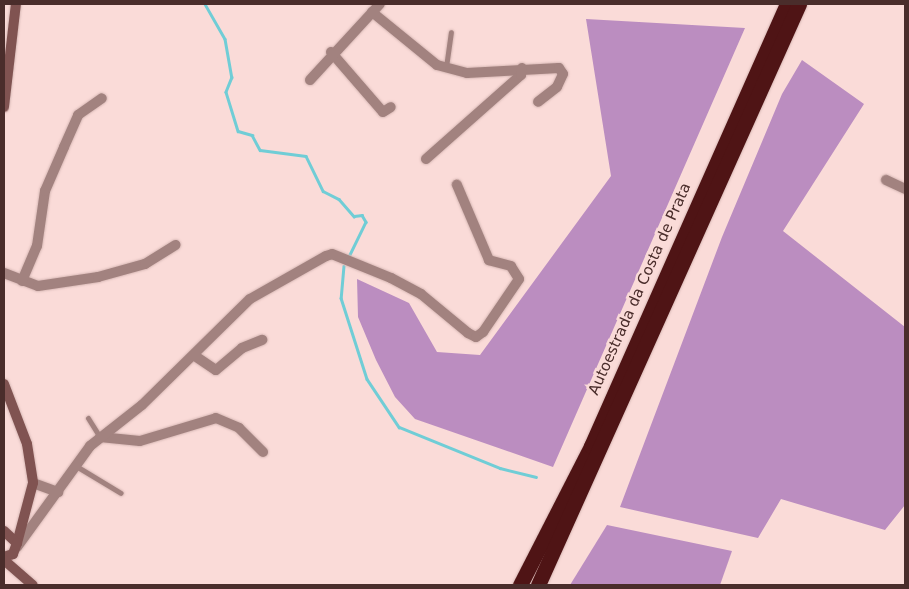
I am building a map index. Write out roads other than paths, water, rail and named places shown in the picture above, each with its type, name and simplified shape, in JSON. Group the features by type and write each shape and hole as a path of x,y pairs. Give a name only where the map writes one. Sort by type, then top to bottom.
{"highway":[{"name":"Autoestrada da Costa de Prata","path":"520,585 591,446 787,4"},
{"name":"Autoestrada da Costa de Prata","path":"538,585 799,4"}],"street":[{"path":"4,107 16,4"},
{"path":"310,80 331,52 380,4"},
{"path":"372,12 446,67 467,73 550,66 563,74 557,87 538,102"},
{"path":"331,52 383,112 392,107"},
{"path":"426,159 521,75 522,68"},
{"path":"22,281 37,246 44,192 78,115 102,98"},
{"path":"886,180 905,189"},
{"path":"33,585 22,574 5,564 76,466 100,437 195,356 257,295 326,256 347,260 421,294 476,337 519,279 511,266 490,260 458,185"},
{"path":"4,273 38,286 98,277 145,264 176,245"},
{"path":"195,356 216,370 242,348 262,340"},
{"path":"4,386 27,444 33,483 16,547"},
{"path":"100,437 140,441 216,418 239,428 263,452"},
{"path":"33,483 58,492"},
{"path":"22,523 5,531 16,547 22,574"}],"lane":[{"path":"446,67 451,32"},
{"path":"88,418 100,437"},
{"path":"76,466 121,493"}],"waterway":[{"path":"205,4 225,39 232,77 226,92 238,131 252,135 260,150 306,156 323,191 339,199 354,216 362,215 366,222 349,257"},
{"path":"344,266 341,298 367,379 399,427 500,468 536,477"}]}
